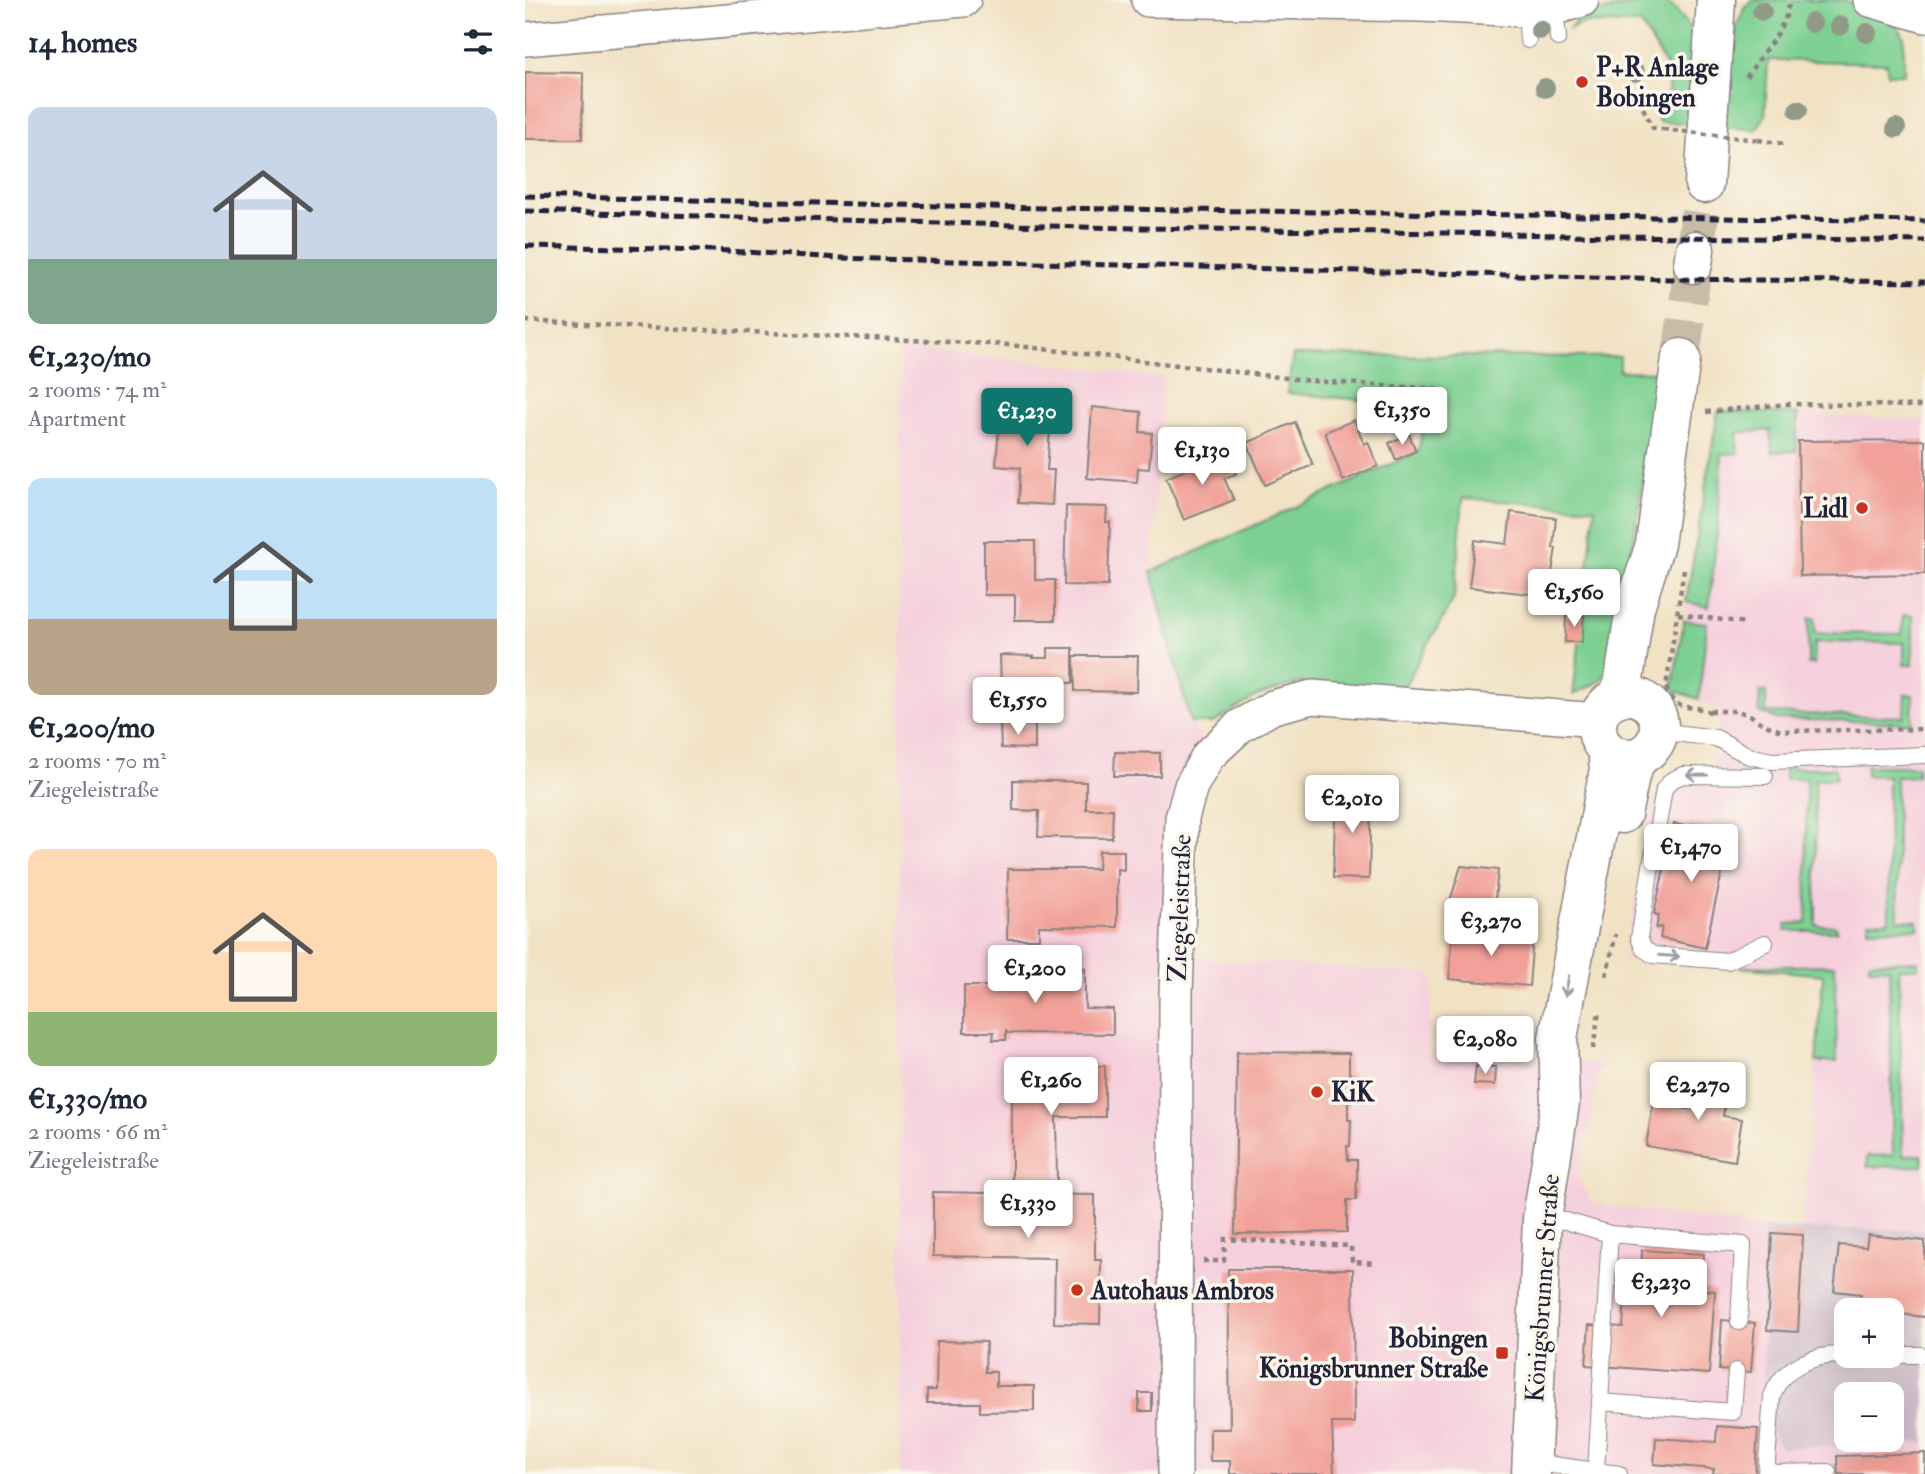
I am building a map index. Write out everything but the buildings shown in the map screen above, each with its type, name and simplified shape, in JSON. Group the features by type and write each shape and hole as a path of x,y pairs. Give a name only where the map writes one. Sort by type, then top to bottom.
{"street":[{"path":"525,39 964,0"},
{"path":"1147,0 1422,5 1550,19"},
{"path":"1704,184 1716,0"},
{"path":"1870,0 1925,16"},
{"name":"Königsbrunner Straße","path":"1531,1468 1542,1219 1560,1102 1558,1038 1609,769 1645,688 1657,611 1655,544 1681,358"},
{"name":"Ziegeleistraße","path":"1175,1474 1176,994 1182,818 1191,786 1208,756 1240,726 1273,707 1312,697 1627,726"}],"lane":[{"path":"1627,726 1716,738 1749,755 1772,761 1925,755"},
{"path":"1765,776 1683,775 1672,780 1664,789 1639,938 1644,949 1653,955 1728,961 1765,943"},
{"path":"1542,1219 1566,1221 1610,1234 1743,1245 1738,1322"},
{"path":"1595,1471 1610,1234"},
{"path":"1828,1474 1766,1474 1772,1396 1776,1385 1786,1372 1809,1360 1834,1354"},
{"path":"1904,1355 1920,1355"},
{"path":"1600,1402 1733,1412 1736,1371"},
{"path":"1531,1468 1619,1474"}],"path":[{"path":"1743,82 1778,33 1790,0"},
{"path":"1643,108 1653,128 1785,144"},
{"path":"1739,128 1739,142"},
{"path":"525,321 1010,345 1312,382 1439,389"},
{"path":"1730,410 1787,404 1925,406"},
{"path":"1678,614 1746,623"},
{"path":"1709,711 1737,711 1751,715 1763,724 1781,731 1925,729"},
{"path":"1174,1260 1224,1261 1225,1240 1351,1246 1352,1262 1376,1263"},
{"path":"1373,1367 1445,1368"}],"shaded area":[{"path":"900,347 1164,377 1151,572 1191,723 1220,764 1203,799 1195,840 1193,958 1433,974 1428,1052 1601,1064 1578,1179 1593,1203 1764,1228 1763,1419 1782,1448 1834,1446 1834,1452 1904,1452 1904,1443 1925,1442 1925,1474 900,1474"},
{"path":"1718,410 1925,420 1925,1230 1802,1228 1823,975 1624,959 1657,787 1713,768 1720,710 1672,690"},
{"path":"1764,1228 1925,1230 1925,1442 1904,1443 1904,1382 1834,1382 1834,1446 1782,1448 1763,1420"}],"green space":[{"path":"1652,0 1665,2 1674,8 1687,23 1693,39 1687,123 1659,122 1655,113 1665,100 1668,80 1662,60 1641,24 1583,23 1570,29 1578,17"},
{"path":"1752,0 1844,0 1892,16 1904,37 1904,74 1887,74 1887,63 1768,60 1765,116 1756,130 1722,127 1732,43 1736,27"},
{"path":"1293,355 1620,357 1620,371 1660,372 1615,655 1600,681 1573,695 1595,508 1463,498 1454,598 1404,687 1298,683 1257,696 1213,723 1191,723 1151,572 1418,452 1427,406 1287,393"},
{"path":"1718,411 1798,414 1796,451 1772,452 1770,430 1737,433 1738,453 1722,454 1709,607 1686,602"},
{"path":"1903,615 1913,615 1913,665 1904,665 1904,643 1815,642 1814,664 1808,664 1809,618 1815,618 1815,633 1902,634"},
{"path":"1684,620 1707,623 1699,699 1672,690"},
{"path":"1760,692 1766,692 1766,713 1904,717 1905,694 1913,695 1912,723 1776,719 1759,712"},
{"path":"1866,766 1917,766 1917,776 1896,777 1898,920 1918,921 1918,929 1868,929 1868,922 1889,921 1888,776 1866,776"},
{"path":"1785,768 1835,768 1836,779 1815,779 1816,925 1836,926 1837,931 1786,931 1786,924 1807,923 1806,779 1785,779"},
{"path":"1918,961 1918,968 1899,968 1903,1155 1922,1155 1923,1166 1867,1167 1867,1156 1893,1155 1889,968 1869,968 1869,962"},
{"path":"1835,965 1837,1062 1816,1062 1823,975 1740,967"}],"tunnel":[{"path":"1695,250 1704,184"},
{"path":"1681,358 1693,264"}],"railway":[{"path":"525,196 983,207 1925,221"},
{"path":"525,211 1082,227 1925,241"},
{"path":"525,246 713,250 839,258 1672,279 1925,282"}],"place":[{"name":"P+R Anlage Bobingen","path":"1582,82"},
{"name":"Lidl","path":"1862,508"},
{"name":"KiK","path":"1317,1092"},
{"name":"Autohaus Ambros","path":"1077,1290"},
{"name":"Bobingen Königsbrunner Straße","path":"1502,1353"}]}
